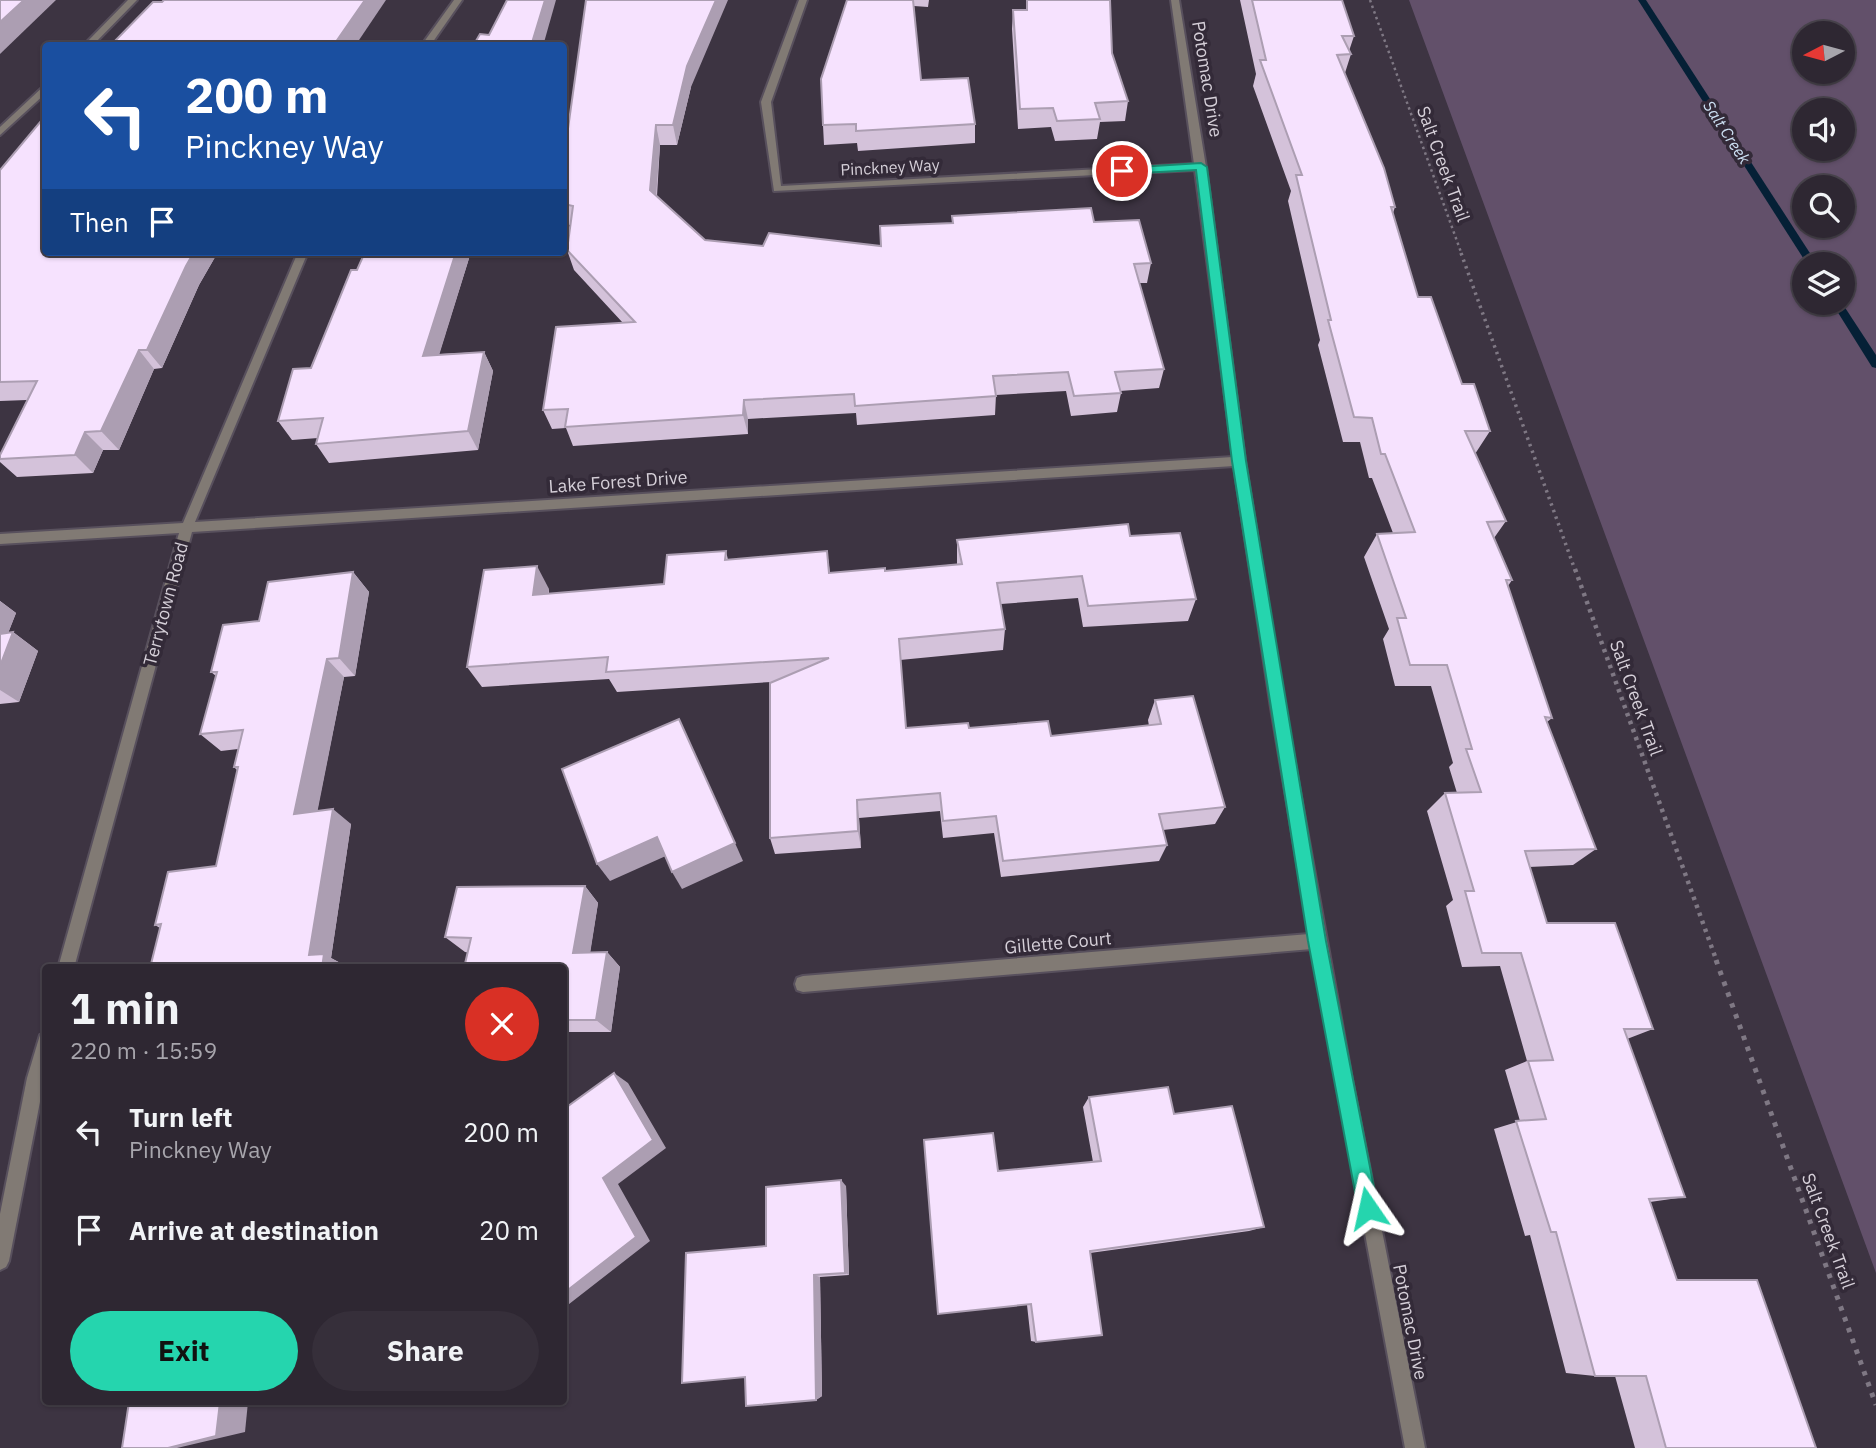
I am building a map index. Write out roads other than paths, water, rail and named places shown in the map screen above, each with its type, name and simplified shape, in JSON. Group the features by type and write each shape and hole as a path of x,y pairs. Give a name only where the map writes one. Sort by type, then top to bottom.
{"street":[{"path":"91,42 133,0"},
{"path":"428,42 458,0"},
{"name":"Pinckney Way","path":"803,0 766,102 777,189 1201,167"},
{"name":"Potomac Drive","path":"1175,0 1201,167 1239,461 1317,941 1415,1448"},
{"path":"0,132 42,91"},
{"name":"Terrytown Road","path":"67,964 187,527 301,256"},
{"name":"Lake Forest Drive","path":"0,539 1239,461"},
{"name":"Gillette Court","path":"803,984 1317,941"},
{"path":"0,1261 42,1060"}],"waterway":[{"name":"Salt Creek","path":"1642,0 1804,252"},
{"name":"Salt Creek","path":"1845,315 1876,364"}]}
